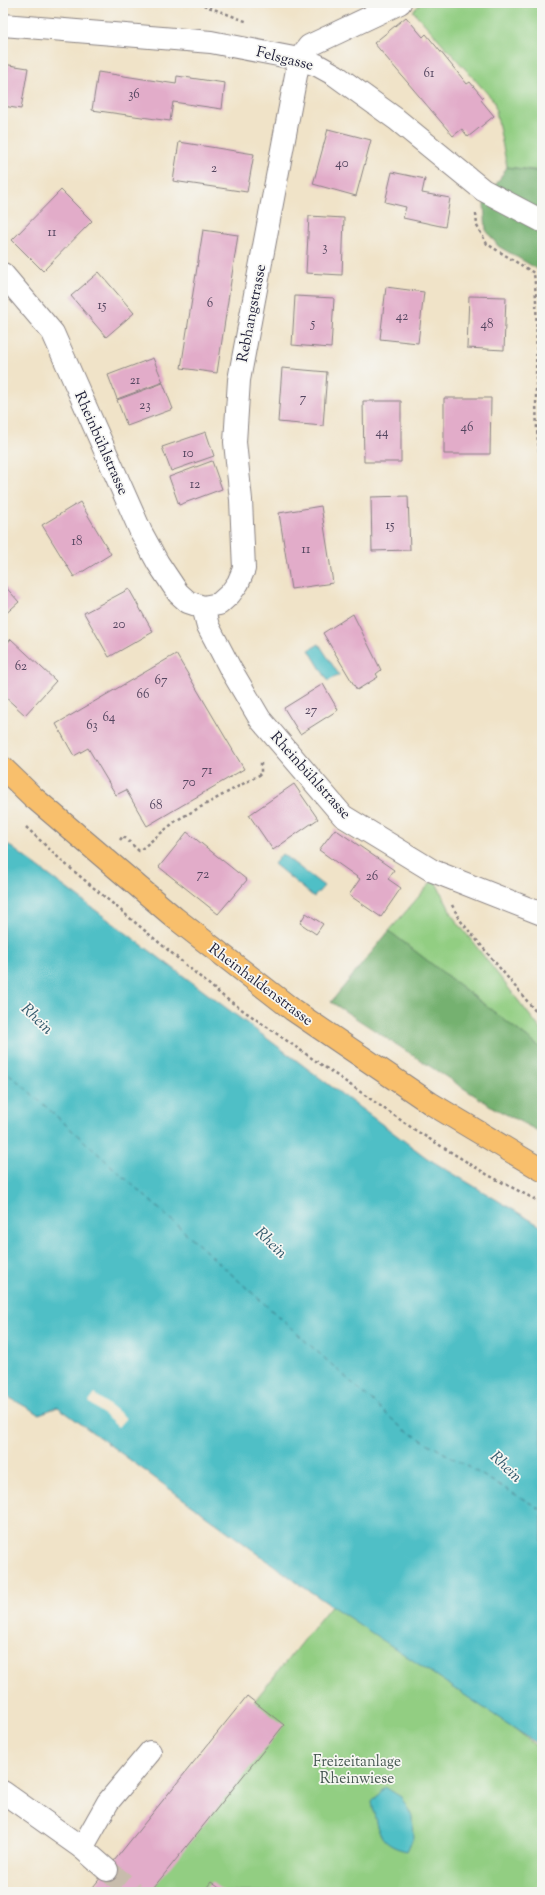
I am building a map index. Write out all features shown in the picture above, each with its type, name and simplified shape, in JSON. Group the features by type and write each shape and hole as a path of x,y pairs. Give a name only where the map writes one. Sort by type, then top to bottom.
{"main road":[{"name":"Rheinhaldenstrasse","path":"3,768 45,808 175,918 293,1010 430,1103 542,1170"}],"street":[{"path":"299,59 309,46 400,3"},
{"name":"Felsgasse","path":"3,26 211,42 299,59 317,65 335,75 396,119 483,190 542,221"},
{"name":"Rebhangstrasse","path":"203,607 219,604 230,594 238,583 244,569 241,500 235,442 239,380 299,59"},
{"name":"Rheinbühlstrasse","path":"3,274 53,332 141,532 158,563 178,593 188,602 203,607 212,633 230,668 260,719 343,816 433,871 542,914"},
{"path":"82,1848 108,1802 150,1752"},
{"path":"3,1792 82,1848 107,1870"}],"path":[{"path":"483,190 475,203 477,226 488,244 534,273 537,299 537,445 542,470"},
{"path":"123,836 140,851 176,820 261,774 261,758"},
{"path":"433,871 460,920 542,1019"}],"green space":[{"path":"421,3 542,3 542,171 507,167 494,101 413,11"},
{"path":"507,167 542,172 542,277 539,270 498,246 486,230 484,204"},
{"path":"434,879 454,918 542,1031 542,1049 389,931"},
{"path":"389,931 542,1049 542,1133 494,1108 331,1002"},
{"name":"Freizeitanlage Rheinwiese","path":"333,1603 514,1728 542,1751 542,1892 132,1892 150,1831"}],"water":[{"path":"319,644 339,675 328,681 309,650"},
{"name":"Rhein","path":"3,841 427,1158 542,1227 542,1747 302,1586 58,1407 39,1414 3,1394"},
{"path":"282,854 324,886 314,897 274,864"},
{"path":"385,1787 401,1797 412,1816 413,1839 407,1851 397,1848 384,1840 377,1827 372,1802"}],"pier":[{"path":"95,1394 126,1418 118,1427 89,1402"}],"building":[{"path":"406,17 423,37 426,34 467,84 470,82 483,98 481,100 494,116 468,137 462,129 453,136 374,43"},
{"path":"3,64 28,68 21,109 3,106"},
{"path":"98,72 176,84 177,76 225,83 222,109 173,102 170,121 92,110"},
{"path":"328,129 371,140 356,196 313,184"},
{"path":"179,142 254,154 247,192 173,181"},
{"path":"392,172 425,179 422,193 450,198 445,227 403,218 406,207 385,202"},
{"path":"61,190 92,221 43,271 12,240"},
{"path":"309,216 344,218 342,275 306,273"},
{"path":"203,230 238,235 217,373 181,368"},
{"path":"99,272 134,313 106,337 71,296"},
{"path":"386,287 424,292 418,343 380,339"},
{"path":"295,296 334,298 331,348 292,345"},
{"path":"469,296 506,297 504,350 467,348"},
{"path":"153,358 163,382 117,399 108,375"},
{"path":"282,368 327,372 323,426 278,422"},
{"path":"163,383 173,409 127,426 117,400"},
{"path":"444,398 491,398 490,454 444,454"},
{"path":"363,401 401,401 401,462 364,462"},
{"path":"206,432 214,456 171,471 162,447"},
{"path":"212,461 222,489 179,505 169,477"},
{"path":"408,496 410,550 372,551 371,497"},
{"path":"80,502 111,554 74,577 42,525"},
{"path":"321,506 333,583 291,589 279,513"},
{"path":"3,584 19,602 3,616"},
{"path":"129,589 153,632 109,657 84,613"},
{"path":"353,614 381,670 376,674 378,677 357,690 323,633"},
{"path":"11,639 56,681 25,715 3,695 3,648"},
{"path":"176,654 244,769 147,826 126,790 116,795 88,748 74,756 56,724"},
{"path":"323,684 338,710 300,734 284,708"},
{"path":"294,784 318,819 273,850 249,815"},
{"path":"335,829 394,870 388,879 401,888 381,917 349,895 360,879 319,850"},
{"path":"187,832 247,880 218,914 159,867"},
{"path":"306,913 323,924 316,934 300,923"},
{"path":"247,1696 284,1725 150,1892 89,1892"},
{"path":"211,1882 225,1892 203,1892"}],"ferry route":[{"path":"3,1068 403,1429 542,1510"}],"tunnel":[{"path":"107,1870 134,1892"}]}
